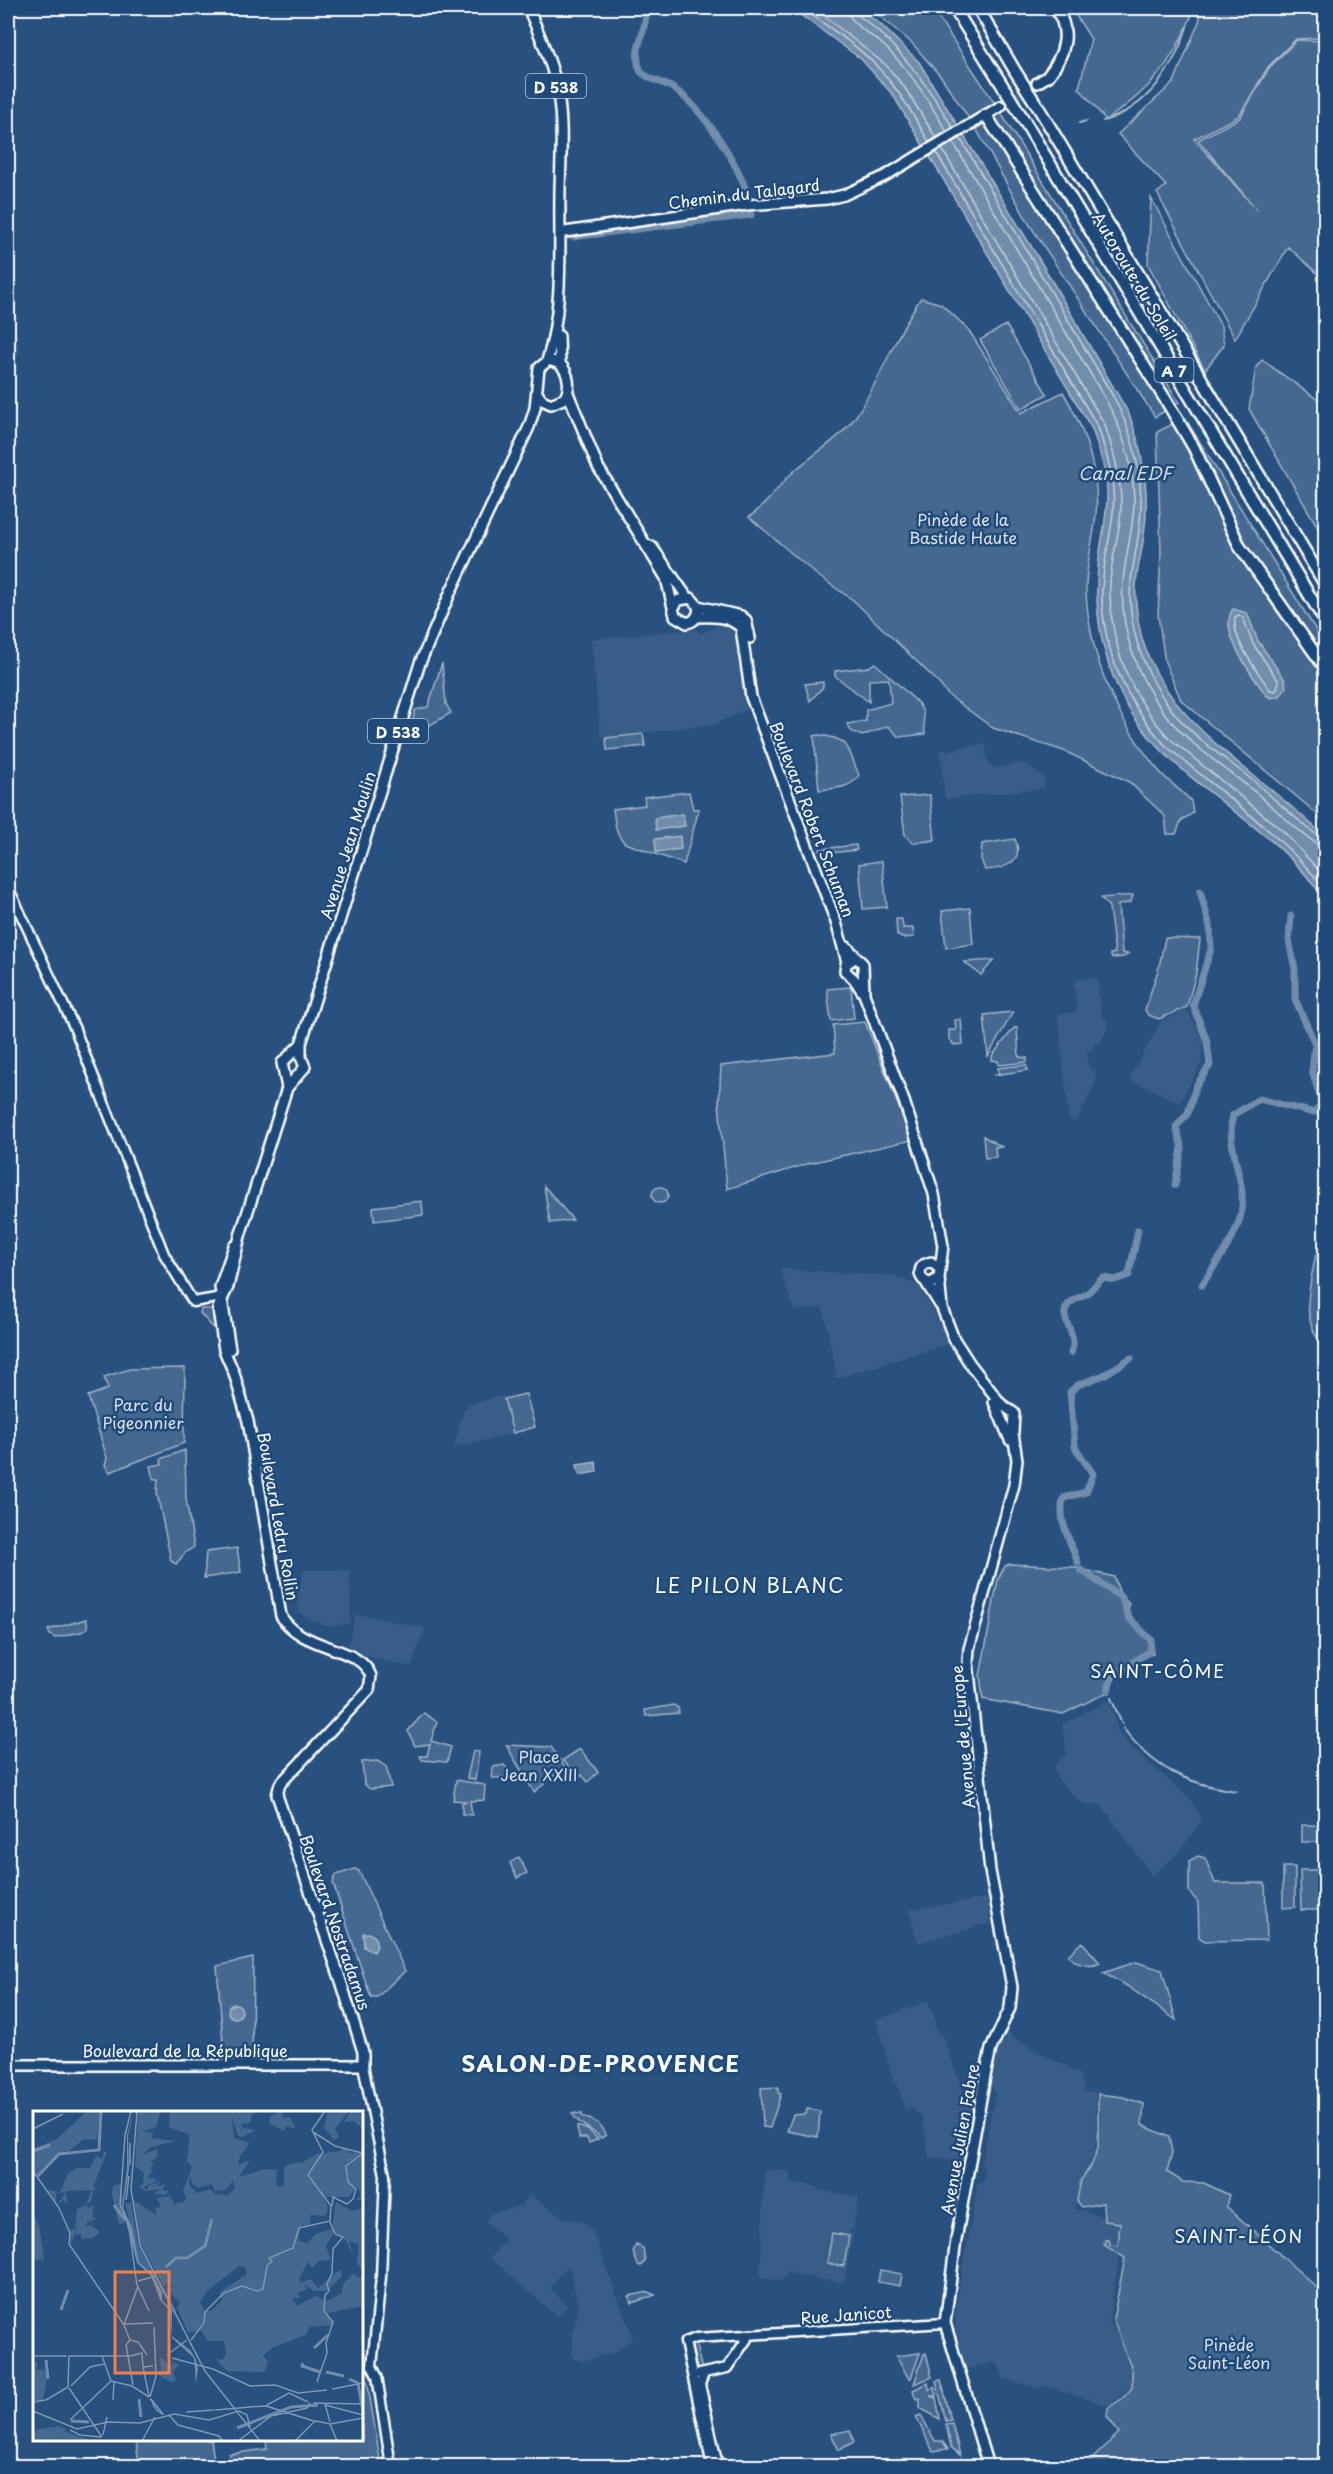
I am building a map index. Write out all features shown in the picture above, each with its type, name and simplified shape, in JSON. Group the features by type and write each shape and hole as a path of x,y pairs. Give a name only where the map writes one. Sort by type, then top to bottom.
{"highway":[{"name":"Autoroute du Soleil","path":"954,8 1326,623"},
{"name":"Autoroute du Soleil","path":"978,8 1326,586"},
{"path":"1048,76 1063,54 1065,28 1062,17 1055,8"},
{"path":"981,118 1173,411 1194,448 1240,547 1326,669"}],"main road":[{"name":"D 538","path":"528,8 555,81 566,264 558,352 560,364"},
{"path":"1037,83 1048,76"},
{"name":"Chemin du Talagard","path":"565,232 747,206 827,199 861,189 1001,106"},
{"name":"D 538","path":"546,361 553,343 557,298 562,169"},
{"path":"576,417 537,393 537,372 546,361 560,364 567,374 568,393 576,417 605,481 666,578 675,616 679,621 690,622 696,618 698,606 687,597 652,547 646,545"},
{"name":"Avenue Jean Moulin","path":"297,1056 420,663 451,591 529,427 537,393"},
{"path":"553,403 565,399 568,393"},
{"name":"Avenue Jean Moulin","path":"529,427 553,403"},
{"path":"674,607 679,600 687,597"},
{"name":"Boulevard Robert Schuman","path":"698,606 736,614 746,620 753,660 755,709"},
{"name":"Boulevard Robert Schuman","path":"696,618 708,616 727,619 741,628 751,697 852,961"},
{"path":"8,887 74,1027 164,1254 193,1302 222,1297"},
{"path":"859,977 846,974 852,961 863,964 859,977 864,994 927,1166 937,1206 944,1246 939,1274 931,1282 925,1281"},
{"name":"Avenue Jean Moulin","path":"291,1075 282,1063 287,1056 297,1056"},
{"name":"Avenue Jean Moulin","path":"222,1297 228,1287 240,1236 291,1075 305,1067 297,1056"},
{"path":"942,1240 920,1270 920,1276 942,1308 954,1339 971,1365 1003,1410 1014,1413 1009,1423 1000,1419 1003,1410"},
{"path":"928,1262 936,1264 942,1308"},
{"name":"Boulevard Ledru Rollin","path":"222,1297 218,1308 221,1336 227,1360 234,1373 249,1430 281,1616 286,1625 301,1637 354,1658 369,1671 371,1682 369,1690 278,1790"},
{"name":"Avenue de l'Europe","path":"1009,1423 1017,1460 1015,1475 970,1646 969,1662 990,1871 1010,1965"},
{"name":"Boulevard Nostradamus","path":"278,1790 279,1800 345,1991 363,2052 363,2065"},
{"name":"Avenue Julien Fabre","path":"945,2323 956,2240 985,2076 991,2049 1010,2008 1012,1987 1010,1965"},
{"name":"Boulevard de la République","path":"8,2065 363,2065"},
{"path":"363,2065 385,2175 381,2277 372,2366 377,2376 391,2466"},
{"path":"945,2323 988,2466"},
{"name":"Rue Janicot","path":"721,2337 945,2323"},
{"path":"692,2373 704,2374 727,2368 749,2336"},
{"path":"712,2466 685,2342 696,2338 721,2337 731,2344 734,2355"},
{"path":"704,2374 700,2384 718,2466"}],"shaded area":[{"path":"13,294 19,354 8,355 8,295"},
{"path":"724,623 739,632 743,650 746,710 715,724 601,738 591,639 696,629 700,634"},
{"path":"986,744 987,760 993,768 1023,763 1044,776 1045,788 945,799 940,751"},
{"path":"1097,977 1102,1019 1107,1019 1108,1027 1101,1043 1094,1044 1094,1049 1087,1051 1089,1068 1096,1071 1096,1082 1077,1122 1069,1120 1058,1014 1077,1012 1074,980"},
{"path":"1187,1009 1203,1041 1202,1062 1180,1103 1129,1079 1161,1021"},
{"path":"780,1269 895,1276 919,1286 951,1343 837,1378 823,1307 794,1311"},
{"path":"503,1395 512,1434 454,1447 463,1412 468,1405"},
{"path":"304,1570 350,1570 351,1623 330,1627 305,1617 299,1611 297,1599"},
{"path":"355,1614 425,1628 411,1667 376,1659 348,1649"},
{"path":"1109,1700 1119,1733 1131,1748 1189,1797 1202,1819 1178,1854 1152,1876 1100,1804 1084,1805 1058,1780 1054,1765 1067,1754 1062,1725"},
{"path":"987,1898 990,1923 918,1943 909,1910"},
{"path":"928,2001 936,2021 934,2027 943,2037 971,2112 962,2163 929,2156 922,2115 915,2113 913,2108 905,2110 897,2083 894,2084 876,2020"},
{"path":"1009,2031 1013,2038 1080,2074 1085,2092 1096,2092 1096,2145 1092,2159 1080,2180 1075,2209 1121,2221 1119,2258 1109,2321 1121,2339 1131,2370 1131,2387 1109,2406 1046,2386 1038,2388 1003,2379 999,2365 994,2362 967,2369 956,2332 955,2311 978,2182 983,2183 985,2168 981,2166 995,2094 991,2085 998,2050"},
{"path":"765,2170 790,2171 792,2183 816,2186 819,2190 859,2197 853,2230 849,2233 853,2234 844,2281 841,2283 788,2273 781,2281 760,2277"},
{"path":"529,2195 566,2219 585,2222 593,2233 633,2338 616,2352 584,2361 572,2359 573,2331 579,2307 569,2267 558,2276 551,2289 567,2306 558,2317 490,2258 506,2240 485,2221 491,2214 522,2205"}],"green space":[{"path":"870,8 932,8 996,105 970,120 942,78 912,43"},
{"path":"1071,8 1183,8 1191,17 1175,50 1157,76 1135,99 1106,120 1079,88 1091,39"},
{"path":"1197,8 1320,8 1325,11 1325,32 1321,38 1296,39 1268,67 1239,116 1194,139 1257,210 1198,140 1240,118 1269,68 1297,40 1322,41 1325,35 1325,280 1288,247 1235,339 1157,193 1166,186 1118,134 1174,82 1200,19"},
{"path":"999,110 1179,402 1155,417 1028,222 974,125"},
{"path":"1151,198 1221,326 1224,345 1205,370 1148,264"},
{"name":"Pinède de la Bastide Haute","path":"921,298 941,304 968,329 1021,413 1063,392 1078,420 1093,466 1097,498 1086,581 1088,615 1093,639 1107,686 1129,730 1158,770 1191,801 1193,813 1181,821 1176,834 1167,834 1165,816 1129,782 1064,751 993,728 948,695 937,681 853,600 817,575 749,517 766,503 791,474 849,425 865,402 903,327"},
{"path":"1006,325 1047,394 1021,409 980,340"},
{"path":"1262,360 1325,405 1325,540 1249,409 1256,367"},
{"path":"1185,418 1325,645 1325,749 1318,752 1325,759 1325,826 1315,812 1181,700 1165,662 1158,615 1161,553 1157,432"},
{"path":"442,663 446,704 451,713 409,737 415,710 428,707"},
{"path":"875,663 918,703 923,712 925,734 899,737 888,726 862,736 851,731 847,724 866,721 866,710 891,703 889,679 869,680 869,702 835,676 835,671 869,667"},
{"path":"823,682 823,687 810,701 805,684"},
{"path":"643,734 645,746 607,750 606,738"},
{"path":"814,736 838,739 847,746 859,775 856,780 842,787 819,790"},
{"path":"689,792 693,809 699,809 684,864 625,843 619,836 613,809 645,805 644,797"},
{"path":"930,795 935,840 913,843 905,835 900,797"},
{"path":"1015,839 1017,853 1015,859 1006,866 985,870 981,859 982,844"},
{"path":"856,845 857,850 821,854 820,849"},
{"path":"882,861 887,907 863,909 859,864"},
{"path":"1133,895 1131,902 1118,905 1122,953 1128,954 1124,957 1112,958 1110,954 1115,953 1109,907 1101,898"},
{"path":"970,908 973,944 946,948 942,911"},
{"path":"896,919 902,919 903,928 913,928 914,937 902,938 897,935"},
{"path":"1165,938 1200,939 1196,973 1187,1007 1159,1019 1148,1015 1145,1010 1159,967"},
{"path":"994,960 981,975 964,962"},
{"path":"851,987 854,1018 831,1021 827,989"},
{"path":"1013,1012 988,1056 984,1015"},
{"path":"961,1019 963,1044 954,1045 949,1039 949,1030 956,1030 955,1020"},
{"path":"865,1022 912,1140 810,1163 727,1189 719,1103 721,1066 835,1053 833,1025"},
{"path":"1014,1028 1017,1028 1019,1057 1027,1058 1027,1062 999,1065 998,1061 992,1060 992,1056"},
{"path":"1026,1065 1028,1070 994,1075 999,1073 998,1068"},
{"path":"983,1136 1002,1147 995,1147 996,1157 985,1158"},
{"path":"544,1186 573,1220 550,1223"},
{"path":"660,1187 666,1189 668,1195 666,1201 660,1203 654,1201 652,1195 654,1189"},
{"path":"422,1201 423,1215 374,1221 373,1207"},
{"path":"1322,1253 1325,1287 1320,1342 1310,1321 1308,1300 1316,1254"},
{"path":"201,1309 215,1309 217,1332 200,1313"},
{"name":"Parc du Pigeonnier","path":"185,1368 184,1443 110,1472 105,1465 107,1458 88,1396 108,1389 104,1377 130,1369"},
{"path":"526,1394 535,1427 513,1433 504,1399"},
{"path":"185,1450 186,1499 194,1547 185,1553 176,1564 171,1561 157,1493 158,1479 154,1479 151,1466 162,1464 161,1459"},
{"path":"237,1548 241,1572 204,1578 206,1552"},
{"path":"1009,1564 1072,1567 1114,1577 1120,1594 1129,1604 1128,1612 1150,1640 1153,1654 1140,1659 1120,1673 1111,1685 1110,1691 1063,1714 983,1699 980,1676 998,1579 1005,1566"},
{"path":"86,1619 88,1627 84,1631 55,1638 48,1630"},
{"path":"674,1705 678,1708 679,1713 646,1716 645,1710"},
{"path":"424,1713 437,1722 431,1741 451,1747 447,1762 422,1760 420,1756 427,1756 430,1744 415,1746 408,1731"},
{"name":"Place Jean XXIII","path":"506,1745 551,1747 565,1767 534,1792"},
{"path":"580,1749 598,1772 588,1782 582,1775 579,1778 563,1760"},
{"path":"473,1751 479,1752 475,1780 467,1778"},
{"path":"377,1761 386,1766 391,1787 370,1789 364,1784 362,1762"},
{"path":"504,1765 513,1777 492,1778 493,1767"},
{"path":"456,1780 485,1785 484,1800 470,1801 472,1815 462,1814 462,1803 466,1801 453,1800"},
{"path":"1302,1825 1325,1825 1325,1842 1302,1842"},
{"path":"1198,1856 1205,1858 1215,1883 1265,1883 1267,1940 1205,1941 1199,1937 1198,1902 1189,1892 1189,1861"},
{"path":"519,1857 527,1873 517,1878 510,1863"},
{"path":"1283,1867 1295,1867 1295,1907 1283,1908"},
{"path":"355,1869 359,1871 405,1971 377,1997 371,1997 369,1992 333,1883 336,1875"},
{"path":"1300,1870 1325,1870 1325,1910 1301,1910"},
{"path":"1082,1942 1100,1963 1083,1965 1068,1955"},
{"path":"253,1958 252,2055 224,2055 217,1966"},
{"path":"1136,1962 1162,1970 1176,2020 1127,1986 1103,1973"},
{"path":"778,2087 778,2093 781,2094 770,2128 763,2127 761,2088"},
{"name":"Pinède Saint-Léon","path":"1098,2094 1123,2097 1144,2104 1142,2125 1169,2137 1172,2152 1167,2172 1183,2182 1204,2183 1229,2195 1226,2206 1325,2295 1325,2466 1085,2466 1119,2433 1107,2416 1108,2408 1123,2398 1132,2388 1132,2370 1113,2319 1125,2258 1104,2245 1105,2240 1109,2240 1110,2245 1118,2246 1120,2223 1104,2221 1103,2203 1082,2207 1077,2201 1081,2180 1092,2164 1098,2148"},
{"path":"807,2109 820,2111 818,2137 787,2131 793,2115 806,2114"},
{"path":"572,2113 582,2114 598,2123 606,2135 601,2138 578,2121"},
{"path":"577,2126 588,2130 598,2139 589,2143 587,2138 579,2138"},
{"path":"832,2233 849,2236 844,2266 827,2264"},
{"path":"636,2245 643,2248 645,2261 641,2266 638,2265 633,2252"},
{"path":"880,2270 902,2274 900,2286 878,2282"},
{"path":"648,2292 655,2295 632,2303 629,2296"},
{"path":"695,2342 702,2370 694,2367 690,2346"},
{"path":"920,2353 911,2378 909,2379 896,2356"},
{"path":"926,2353 932,2377 914,2384 924,2354"},
{"path":"363,2373 366,2373 381,2466 230,2466 229,2454 267,2449 266,2441 363,2441"},
{"path":"941,2380 951,2420 946,2421 936,2381"},
{"path":"928,2383 929,2390 934,2387 936,2396 930,2396 936,2398 940,2419 920,2408 920,2398 916,2399 913,2390"},
{"path":"921,2415 935,2441 942,2441 948,2449 933,2451 916,2417"},
{"path":"952,2423 960,2455 951,2447 946,2424"},
{"path":"850,2430 854,2442 839,2450 831,2434"},
{"path":"136,2441 211,2441 215,2466 139,2466"}],"water":[{"name":"Canal EDF","path":"791,8 858,8 880,24 919,62 1042,264 1129,414 1139,444 1146,489 1146,519 1136,585 1139,628 1152,666 1173,699 1200,729 1325,837 1325,901 1303,871 1276,845 1188,774 1160,749 1136,721 1112,674 1100,629 1097,583 1107,491 1104,467 1092,429 893,95 861,59"},
{"path":"1233,609 1247,613 1258,641 1285,680 1286,687 1280,696 1271,698 1266,695 1239,653 1230,629 1229,618"},
{"path":"683,814 685,826 656,830 655,818"},
{"path":"680,836 681,849 656,852 655,839"},
{"path":"596,1462 597,1472 579,1475 577,1465"},
{"path":"363,1933 369,1933 375,1937 377,1946 374,1952 364,1947"},
{"path":"235,2004 240,2006 242,2011 240,2016 235,2018 230,2016 228,2011 230,2006"}],"waterway":[{"path":"646,8 645,25 637,55 641,72 674,89 697,110 730,156 745,187 748,200"},
{"path":"1103,121 1133,107 1157,85 1175,57 1187,27"},
{"path":"1079,123 1087,121"},
{"path":"572,237 751,215"},
{"path":"1175,1185 1182,1148 1176,1127 1188,1113 1196,1086 1210,1065 1207,1041 1193,1005 1211,949 1210,927 1200,891"},
{"path":"1202,1285 1232,1237 1242,1207 1241,1184 1231,1137 1233,1115 1259,1099 1311,1112 1316,1112 1322,1103 1312,1071 1315,1044 1295,999 1295,969 1289,940 1291,916"},
{"path":"1071,1353 1073,1340 1065,1317 1066,1308 1103,1278 1115,1280 1129,1275 1138,1230"},
{"path":"1078,1563 1063,1522 1062,1506 1064,1498 1086,1492 1093,1474 1075,1447 1070,1392 1078,1385 1104,1375 1131,1358"},
{"path":"1081,1570 1122,1598 1128,1617 1151,1640 1150,1651 1111,1677 1108,1691"},
{"path":"1111,1698 1122,1724"},
{"path":"1123,1728 1147,1754 1173,1772 1202,1784 1236,1791"}],"tunnel":[{"path":"1001,106 1032,87"}],"district":[{"name":"LE PILON BLANC","path":"750,1585"},
{"name":"SAINT-CÔME","path":"1158,1670"},
{"name":"SALON-DE-PROVENCE","path":"601,2062"},
{"name":"SAINT-LÉON","path":"1239,2235"}]}
